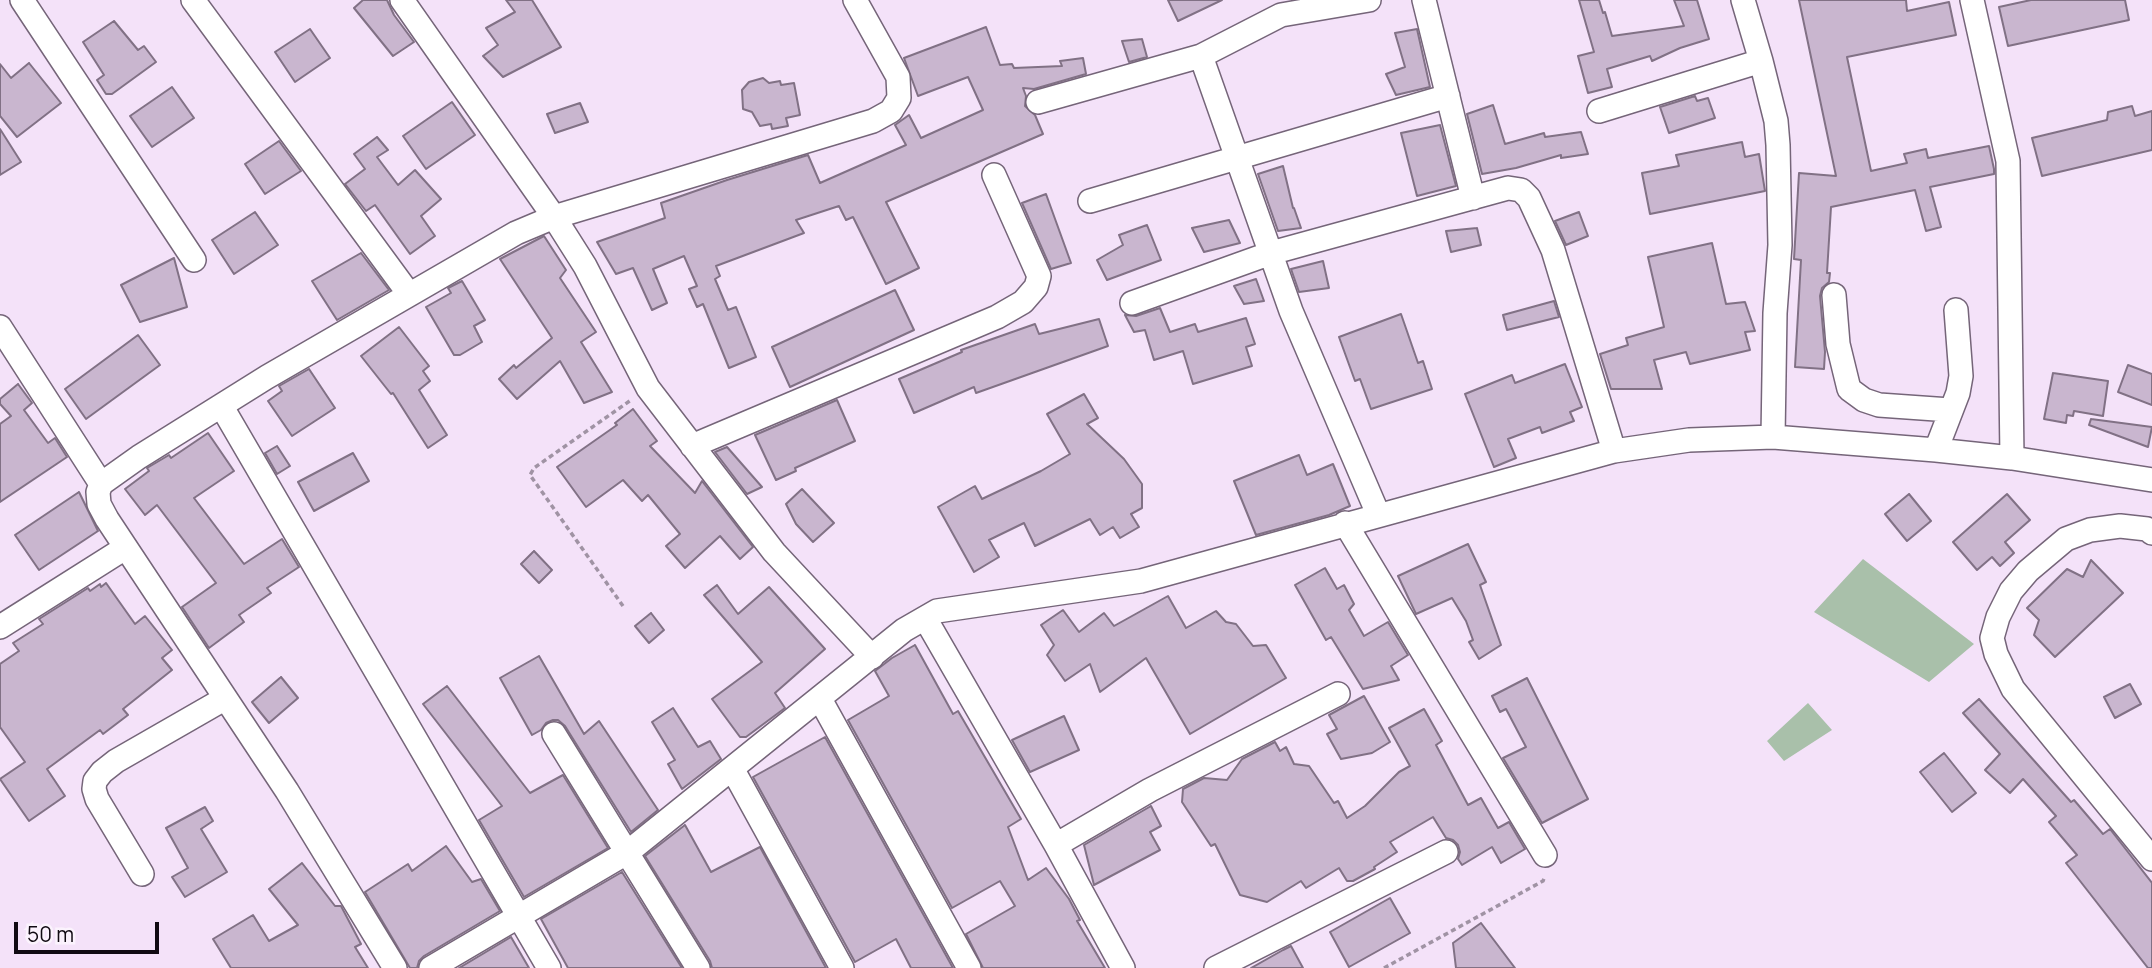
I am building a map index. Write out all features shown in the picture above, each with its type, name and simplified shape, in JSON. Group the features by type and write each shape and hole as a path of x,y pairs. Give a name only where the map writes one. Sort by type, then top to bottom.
{"street":[{"path":"22,0 194,260"},
{"path":"192,0 409,294"},
{"path":"402,0 554,217 585,266 648,388 774,552 872,657"},
{"path":"394,968 287,791 125,548 99,504 98,492 102,484 139,457 267,377 516,233 554,217 873,121 891,111 899,98 898,77 855,0"},
{"path":"1038,102 1201,55 1277,8 1369,0"},
{"path":"1424,0 1473,198"},
{"path":"1744,0 1776,121 1780,181 1773,437"},
{"path":"1972,0 2008,160 2012,458"},
{"path":"1201,55 1291,311 1378,514"},
{"path":"1600,111 1761,61"},
{"path":"1090,201 1448,96"},
{"path":"692,446 997,317 1023,302 1036,287 1038,276 994,175"},
{"path":"1132,303 1270,253 1508,188 1521,190 1529,198 1553,250 1614,451"},
{"path":"1834,295 1838,344 1849,389 1864,400 1879,405 1950,410"},
{"path":"1936,450 1958,393 1961,376 1956,310"},
{"path":"0,327 102,484"},
{"path":"222,407 549,968"},
{"path":"430,968 628,852 904,630 937,611 1141,581 1614,451 1689,440 1773,437 1936,450 2012,458 2152,480"},
{"path":"1345,523 1545,855"},
{"path":"2152,533 2147,529 2120,526 2090,530 2066,539 2028,571 2011,591 1998,617 1992,638 2003,671 2013,689 2152,859"},
{"path":"0,627 125,548"},
{"path":"925,618 1056,845 1123,968"},
{"path":"1056,845 1150,790 1338,694"},
{"path":"142,874 97,799 94,789 96,781 102,772 116,761 224,699"},
{"path":"820,699 970,968"},
{"path":"554,734 698,968"},
{"path":"733,770 842,968"},
{"path":"1217,968 1446,852"}],"path":[{"path":"623,606 530,475 534,468 648,388"},
{"path":"1384,968 1543,881 1547,870 1545,855"}],"green space":[{"path":"1863,559 1974,644 1929,682 1814,612"},
{"path":"1808,703 1832,730 1784,761 1767,741"}],"building":[{"path":"363,0 387,0 394,15 414,42 393,56 354,8"},
{"path":"506,0 532,0 561,47 503,77 483,56 498,45 486,28 515,12"},
{"path":"1168,0 1222,0 1178,21"},
{"path":"1579,0 1599,0 1612,36 1684,26 1674,0 1697,0 1709,39 1652,61 1650,56 1607,69 1612,87 1588,93 1578,56 1594,52"},
{"path":"1799,0 1906,0 1907,11 1949,2 1956,35 1847,57 1871,171 1907,163 1904,154 1926,149 1928,158 1989,146 1994,169 1994,174 1930,187 1941,227 1926,231 1915,190 1831,207 1827,273 1830,273 1829,282 1822,288 1820,296 1824,369 1795,367 1801,260 1794,259 1799,173 1836,176"},
{"path":"2031,0 2125,0 2129,20 2008,46 1999,7"},
{"path":"114,21 138,50 144,46 156,62 112,94 106,94 97,80 104,75 83,42"},
{"path":"986,27 1000,65 1012,64 1014,68 1062,66 1060,61 1083,58 1086,74 1034,89 1023,88 1025,106 1035,115 1043,134 886,202 919,268 886,284 853,217 846,220 839,206 796,220 804,233 716,266 720,276 715,279 728,310 736,307 756,357 729,368 703,304 697,307 689,289 697,286 684,256 653,269 667,303 652,310 633,268 616,274 597,242 665,218 661,203 808,155 820,183 906,145 895,125 909,115 921,138 983,110 968,77 918,96 904,58"},
{"path":"310,29 330,58 295,82 275,52"},
{"path":"1417,29 1430,87 1396,95 1386,74 1405,67 1395,33"},
{"path":"1142,39 1147,57 1129,62 1122,41"},
{"path":"29,63 61,103 17,137 0,116 0,64 11,78"},
{"path":"763,78 769,83 780,81 781,85 794,83 800,115 786,118 788,126 772,129 771,124 760,126 752,112 743,109 742,90 749,82"},
{"path":"172,87 194,118 152,147 130,116"},
{"path":"1695,96 1697,101 1708,98 1715,118 1669,133 1660,107"},
{"path":"452,102 475,135 426,169 403,136"},
{"path":"580,103 588,122 555,133 547,114"},
{"path":"1493,105 1505,144 1544,133 1545,137 1581,132 1588,154 1561,158 1561,155 1516,168 1482,174 1467,114"},
{"path":"2132,106 2135,116 2152,111 2152,150 2042,176 2032,138 2107,120 2108,112"},
{"path":"1440,125 1456,186 1417,196 1401,133"},
{"path":"0,129 21,162 0,175"},
{"path":"377,137 388,150 377,157 398,185 415,170 441,199 421,216 435,236 410,254 375,205 366,211 345,184 365,169 354,154"},
{"path":"279,141 301,171 265,194 245,164"},
{"path":"1742,142 1745,157 1759,154 1765,191 1650,214 1642,173 1679,166 1676,155"},
{"path":"1283,166 1293,208 1301,228 1278,231 1258,174"},
{"path":"1046,194 1071,263 1051,269 1022,203"},
{"path":"255,212 278,245 234,274 212,240"},
{"path":"1579,212 1588,236 1566,245 1555,221"},
{"path":"1229,220 1240,243 1204,252 1192,228"},
{"path":"1147,225 1161,260 1107,280 1097,260 1123,245 1119,235"},
{"path":"1477,228 1481,245 1451,252 1446,231"},
{"path":"544,236 566,270 560,278 596,332 581,342 612,392 584,403 560,361 517,399 499,379 552,338 500,259"},
{"path":"1712,243 1726,304 1745,302 1755,331 1745,332 1750,350 1690,364 1686,352 1654,360 1662,389 1611,389 1600,354 1628,345 1626,338 1664,327 1648,257"},
{"path":"361,253 389,290 337,320 312,281"},
{"path":"174,258 187,307 140,322 121,285"},
{"path":"1323,261 1329,288 1299,292 1291,269"},
{"path":"1256,279 1264,301 1244,304 1234,286"},
{"path":"462,281 485,320 474,326 482,342 460,355 454,355 426,307 451,293 448,288"},
{"path":"895,290 914,330 790,387 772,347"},
{"path":"1554,301 1559,317 1507,330 1503,315"},
{"path":"1160,308 1170,332 1195,324 1198,332 1246,318 1255,344 1246,347 1252,366 1193,384 1183,351 1154,360 1145,330 1134,332 1125,315 1136,316"},
{"path":"1401,314 1418,363 1423,361 1432,389 1371,409 1360,379 1355,381 1339,337"},
{"path":"1099,319 1108,346 976,393 974,387 914,413 899,379 962,352 961,350 1035,324 1039,334"},
{"path":"399,327 429,366 423,371 430,381 419,390 447,435 428,448 393,393 391,394 361,356"},
{"path":"138,335 160,365 86,419 65,389"},
{"path":"1565,364 1582,407 1570,412 1574,421 1542,433 1540,427 1508,439 1516,458 1494,467 1465,394 1512,375 1515,383"},
{"path":"2128,365 2152,374 2152,405 2118,392"},
{"path":"309,369 335,408 292,436 268,401 282,391 279,386"},
{"path":"2053,373 2108,381 2103,416 2074,411 2073,416 2067,415 2066,423 2044,419"},
{"path":"18,384 32,403 24,410 48,443 55,438 67,457 0,502 0,424 11,416 0,404 0,399"},
{"path":"1084,394 1098,418 1087,424 1124,459 1142,484 1142,508 1131,514 1139,527 1120,538 1113,527 1100,535 1090,519 1035,546 1024,523 989,540 999,557 974,572 938,507 975,486 982,499 1070,454 1047,414"},
{"path":"837,400 855,441 795,468 796,471 776,480 755,435"},
{"path":"633,409 657,441 650,446 695,493 702,481 753,547 740,559 720,536 685,568 666,546 680,534 648,495 642,501 623,480 586,507 557,467 617,425 615,423"},
{"path":"2091,419 2152,427 2148,447 2089,425"},
{"path":"208,433 234,471 194,498 244,564 282,539 299,567 267,588 271,593 239,615 244,622 209,648 182,607 216,583 157,505 145,515 125,489 149,471 147,468 169,455 171,458"},
{"path":"277,446 290,466 277,474 265,453"},
{"path":"727,447 762,487 747,494 715,452"},
{"path":"353,453 369,481 314,511 298,482"},
{"path":"1299,455 1307,475 1333,464 1350,506 1329,515 1256,535 1234,481"},
{"path":"802,489 834,523 813,542 796,524 786,504"},
{"path":"79,492 98,531 39,570 15,535"},
{"path":"1909,494 1931,521 1907,541 1885,514"},
{"path":"2007,494 2030,520 2005,542 2014,553 2000,566 1992,557 1977,570 1953,542"},
{"path":"1468,544 1486,582 1480,585 1501,645 1479,659 1469,642 1473,640 1466,621 1452,598 1416,614 1398,576"},
{"path":"534,551 552,570 539,583 521,564"},
{"path":"2091,560 2123,593 2055,657 2034,635 2039,620 2027,608 2067,569 2083,577"},
{"path":"1325,568 1337,589 1344,585 1354,604 1349,610 1364,636 1388,622 1408,655 1391,666 1399,680 1363,689 1331,637 1326,640 1295,585"},
{"path":"106,583 135,624 145,616 172,650 162,658 172,670 123,709 128,715 103,734 100,730 47,769 65,796 29,821 0,779 25,762 0,727 0,664 19,651 13,643 43,624 39,619 88,588 90,591"},
{"path":"717,585 738,614 769,587 825,649 775,693 785,708 746,737 740,737 712,699 762,662 704,595"},
{"path":"1168,596 1186,628 1216,611 1226,622 1236,624 1253,646 1266,645 1286,678 1190,734 1146,658 1100,692 1090,664 1065,681 1047,655 1054,645 1041,625 1063,610 1079,632 1104,613 1114,626"},
{"path":"651,613 664,630 649,643 635,626"},
{"path":"915,645 953,714 958,711 1021,819 1008,827 1028,880 1046,868 1069,899 1080,920 1077,921 1105,968 983,968 966,934 1015,906 1000,881 952,908 848,720 889,696 875,671"},
{"path":"539,656 584,734 599,721 658,810 631,832 565,726 558,720 553,720 532,735 500,678"},
{"path":"281,677 298,698 269,723 252,702"},
{"path":"1527,678 1588,799 1542,823 1503,758 1526,747 1506,709 1500,712 1492,696"},
{"path":"2130,684 2141,704 2115,718 2104,697"},
{"path":"447,686 530,793 563,775 608,848 524,897 479,820 502,806 423,704"},
{"path":"1364,696 1390,742 1372,753 1341,759 1327,734 1337,729 1329,715"},
{"path":"1979,699 2103,834 2110,829 2152,883 2152,968 2148,968 2066,863 2077,855 2049,822 2056,816 2023,779 2010,793 1985,770 2000,754 1963,713"},
{"path":"673,708 698,747 710,741 721,759 682,789 668,764 675,760 652,722"},
{"path":"1424,709 1442,741 1436,745 1468,805 1481,798 1498,828 1509,822 1525,849 1501,863 1492,847 1462,865 1458,859 1458,845 1446,838 1433,817 1390,842 1397,852 1353,881 1347,881 1339,868 1306,888 1301,881 1267,902 1240,895 1215,844 1211,846 1182,802 1183,789 1204,778 1227,780 1242,759 1275,742 1280,751 1286,747 1294,764 1309,766 1334,803 1338,801 1347,818 1365,806 1399,772 1410,766 1389,728"},
{"path":"1064,716 1079,750 1030,772 1012,740"},
{"path":"825,737 953,968 911,968 896,939 855,962 753,777"},
{"path":"1944,753 1976,793 1952,812 1920,772"},
{"path":"1151,806 1161,826 1150,832 1160,850 1094,885 1084,845"},
{"path":"205,807 213,821 201,829 227,872 185,897 172,877 188,868 166,828"},
{"path":"685,825 711,872 760,847 826,968 712,968 645,856"},
{"path":"446,846 472,882 481,879 500,911 424,956 417,968 410,968 365,892 408,864 412,871"},
{"path":"302,863 335,906 341,906 361,944 355,947 368,968 231,968 213,939 253,915 269,941 298,925 269,889"},
{"path":"622,872 682,968 568,968 541,919"},
{"path":"1390,898 1410,933 1349,967 1330,932"},
{"path":"1481,923 1515,968 1456,968 1453,943"},
{"path":"511,937 529,968 459,968"},
{"path":"1291,946 1303,968 1251,968 1283,950"}]}
